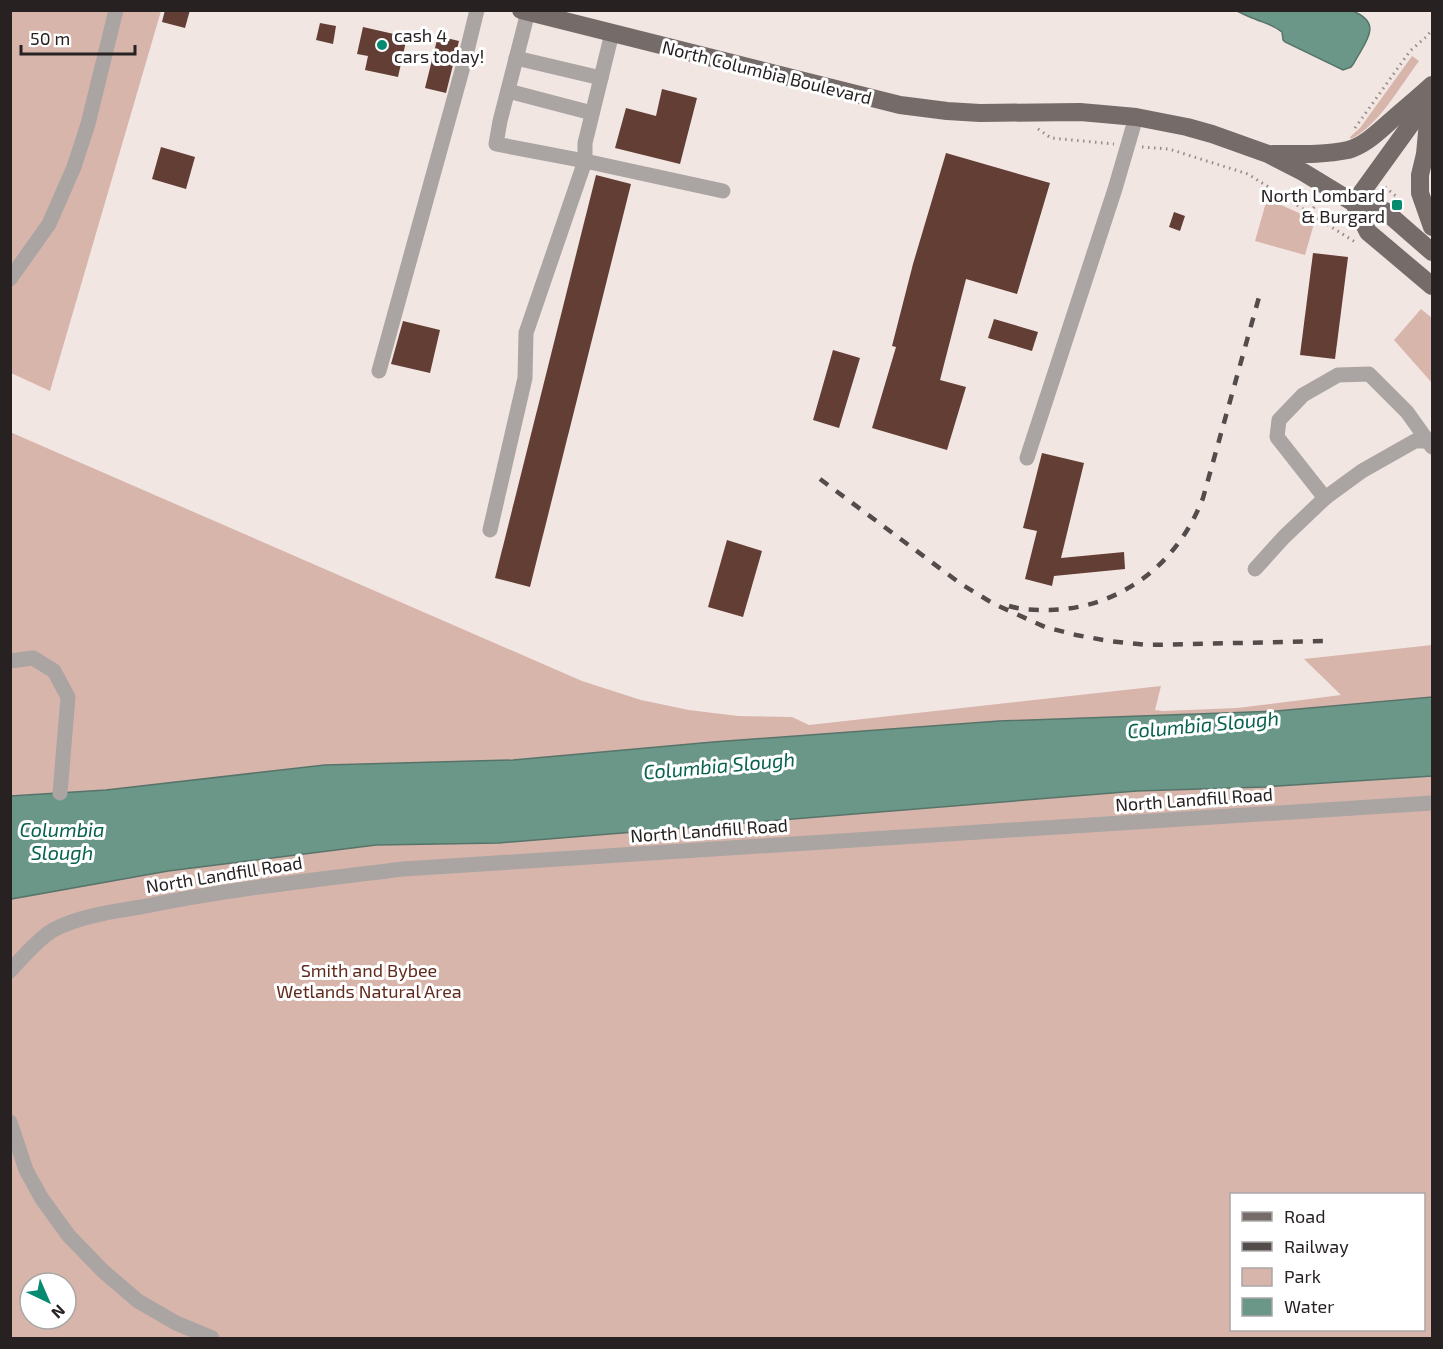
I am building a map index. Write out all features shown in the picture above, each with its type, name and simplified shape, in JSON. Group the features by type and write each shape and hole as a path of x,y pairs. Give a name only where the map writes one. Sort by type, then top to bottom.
{"main road":[{"name":"North Columbia Boulevard","path":"524,11 900,105 946,111 1017,114 1080,112 1136,117 1196,129 1268,154 1354,203 1385,211 1432,252"},
{"path":"1268,154 1347,150 1375,135 1432,93"},
{"path":"1432,93 1354,203 1368,232 1432,286"},
{"path":"1432,93 1425,154 1420,175 1420,193 1432,227"}],"street":[{"path":"10,279 49,224 74,167 88,124 116,10"},
{"path":"379,371 477,10"},
{"path":"524,11 516,58 496,144 723,190"},
{"path":"490,530 525,378 526,333 585,161 585,143 612,33"},
{"path":"516,58 601,78"},
{"path":"508,90 592,113"},
{"path":"1027,458 1136,117"},
{"path":"1325,498 1277,437 1279,420 1303,395 1338,375 1369,374 1407,412 1431,443"},
{"path":"1255,569 1284,537 1325,498 1362,471 1415,441 1431,443"},
{"path":"10,661 33,658 40,662 54,671 69,697 60,793"},
{"name":"North Landfill Road","path":"10,971 50,932 87,917 236,889 358,874 403,869 1432,803"},
{"path":"10,1122 26,1170 42,1199 69,1236 103,1271 138,1301 176,1323 212,1338"},
{"path":"10,1163 26,1170"}],"path":[{"path":"1349,134 1410,51 1432,30"},
{"path":"1017,114 1051,138 1169,149 1248,174 1310,213"}],"green space":[{"path":"11,11 161,11 50,391 11,373"},
{"path":"1412,56 1419,61 1380,115 1351,139 1350,137 1360,128"},
{"path":"1267,199 1315,220 1305,255 1255,241"},
{"path":"1421,309 1432,318 1432,383 1394,340"},
{"name":"Smith and Bybee Wetlands Natural Area","path":"10,432 582,681 641,700 689,710 738,716 792,717 809,725 1161,686 1155,710 1237,708 1341,695 1304,659 1432,645 1432,1338 11,1338"}],"water":[{"path":"1237,11 1353,11 1368,22 1370,28 1367,41 1354,63 1343,70 1285,42 1282,32 1276,28"},
{"name":"Columbia Slough","path":"1432,697 1432,776 1264,787 1137,791 499,843 376,845 168,871 11,899 11,796 106,790 325,765 513,760 713,742 999,721 1276,711"}],"building":[{"path":"165,10 190,10 185,28 162,22"},
{"path":"320,23 336,26 333,44 316,40"},
{"name":"cash 4 cars today!","path":"363,27 407,37 398,77 365,70 368,56 357,54"},
{"path":"438,36 459,41 446,93 425,88"},
{"path":"662,89 697,98 680,164 615,148 626,108 656,116"},
{"path":"161,147 195,157 186,189 152,179"},
{"path":"946,153 1050,183 1017,294 966,279 940,380 966,387 947,450 872,428 896,347 892,346 913,264"},
{"path":"596,175 631,184 530,587 495,578"},
{"path":"1174,212 1185,216 1180,231 1169,227"},
{"path":"1313,253 1348,257 1335,359 1300,355"},
{"path":"994,319 1038,332 1032,351 988,338"},
{"path":"403,321 440,330 430,373 391,364"},
{"path":"833,350 860,358 839,428 813,420"},
{"path":"1042,453 1084,463 1061,558 1124,552 1125,569 1054,576 1052,586 1025,579 1037,531 1023,528"},
{"path":"727,540 762,551 743,617 708,607"}],"railway":[{"path":"1009,606 1050,610 1101,601 1144,578 1179,543 1203,498 1261,290"},
{"path":"820,479 961,584 994,604 1045,627 1109,641 1147,645 1328,641"}],"place":[{"name":"cash 4 cars today!","path":"382,45"},
{"name":"North Lombard & Burgard","path":"1397,205"}]}
